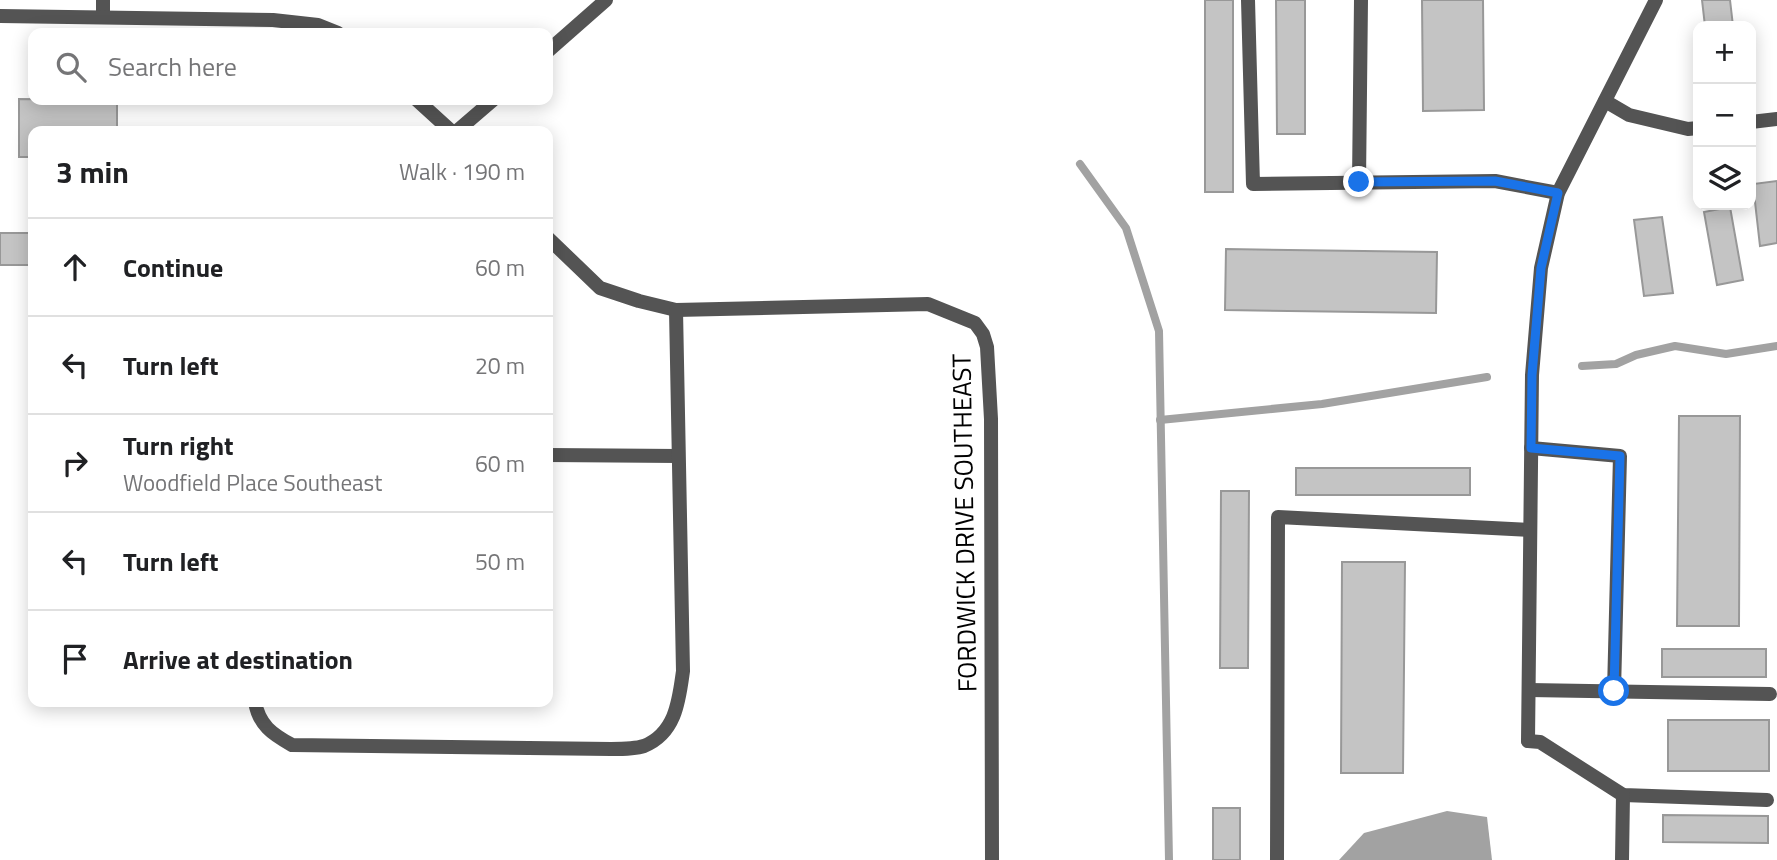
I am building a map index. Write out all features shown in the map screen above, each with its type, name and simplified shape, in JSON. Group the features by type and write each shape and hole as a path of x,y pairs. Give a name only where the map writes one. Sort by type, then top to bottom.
{"street":[{"path":"49,0 49,15"},
{"path":"103,0 103,17"},
{"path":"553,47 606,0"},
{"path":"1248,0 1253,184 1495,181 1558,193"},
{"path":"1359,182 1361,0"},
{"path":"1656,0 1558,193 1541,268 1532,375 1528,741 1540,742 1623,795 1767,800"},
{"path":"0,16 273,20 326,28"},
{"path":"1605,101 1629,115 1693,128"},
{"path":"423,105 446,126"},
{"path":"463,126 487,105"},
{"path":"1756,121 1777,119"},
{"name":"FORDWICK DRIVE SOUTHEAST","path":"553,243 600,288 676,310 928,304 975,323 983,334 987,347 990,419 992,860"},
{"path":"257,707 258,715 269,732 292,745 611,750 643,746 662,735 678,709 683,671 676,310"},
{"path":"1531,448 1620,456 1614,691"},
{"path":"553,455 678,456"},
{"path":"1276,860 1278,517 1530,530"},
{"path":"1529,690 1770,694"},
{"path":"1622,860 1623,795"}],"shaded area":[{"path":"1447,811 1487,817 1492,860 1339,860 1364,833"}],"building":[{"path":"1205,0 1233,0 1233,192 1205,192"},
{"path":"1276,0 1305,0 1305,134 1277,134"},
{"path":"1422,0 1483,0 1484,110 1423,111"},
{"path":"1702,0 1730,0 1732,21 1704,21"},
{"path":"19,99 28,99 28,105 117,105 117,126 28,126 28,157 19,157"},
{"path":"1777,181 1777,243 1760,246 1756,184"},
{"path":"1731,210 1743,280 1717,285 1704,212"},
{"path":"1662,217 1673,293 1644,296 1634,220"},
{"path":"0,233 28,233 28,265 0,265"},
{"path":"1226,249 1437,252 1436,313 1225,310"},
{"path":"1679,416 1740,416 1739,626 1677,626"},
{"path":"1296,468 1470,468 1470,495 1296,495"},
{"path":"1221,491 1249,491 1248,668 1220,668"},
{"path":"1342,562 1405,562 1403,773 1341,773"},
{"path":"1662,649 1766,649 1766,677 1662,677"},
{"path":"1668,720 1769,720 1769,771 1668,771"},
{"path":"1213,808 1240,808 1240,860 1213,860"},
{"path":"1663,815 1768,816 1768,843 1663,842"}],"waterway":[{"path":"1080,164 1126,228 1159,331 1169,860"},
{"path":"1582,366 1616,364 1636,355 1675,346 1726,354 1777,346"},
{"path":"1160,420 1322,404 1487,377"}],"route":[{"path":"1359,182 1495,181 1558,193 1541,268 1532,375 1531,448 1620,456 1614,691"}]}
